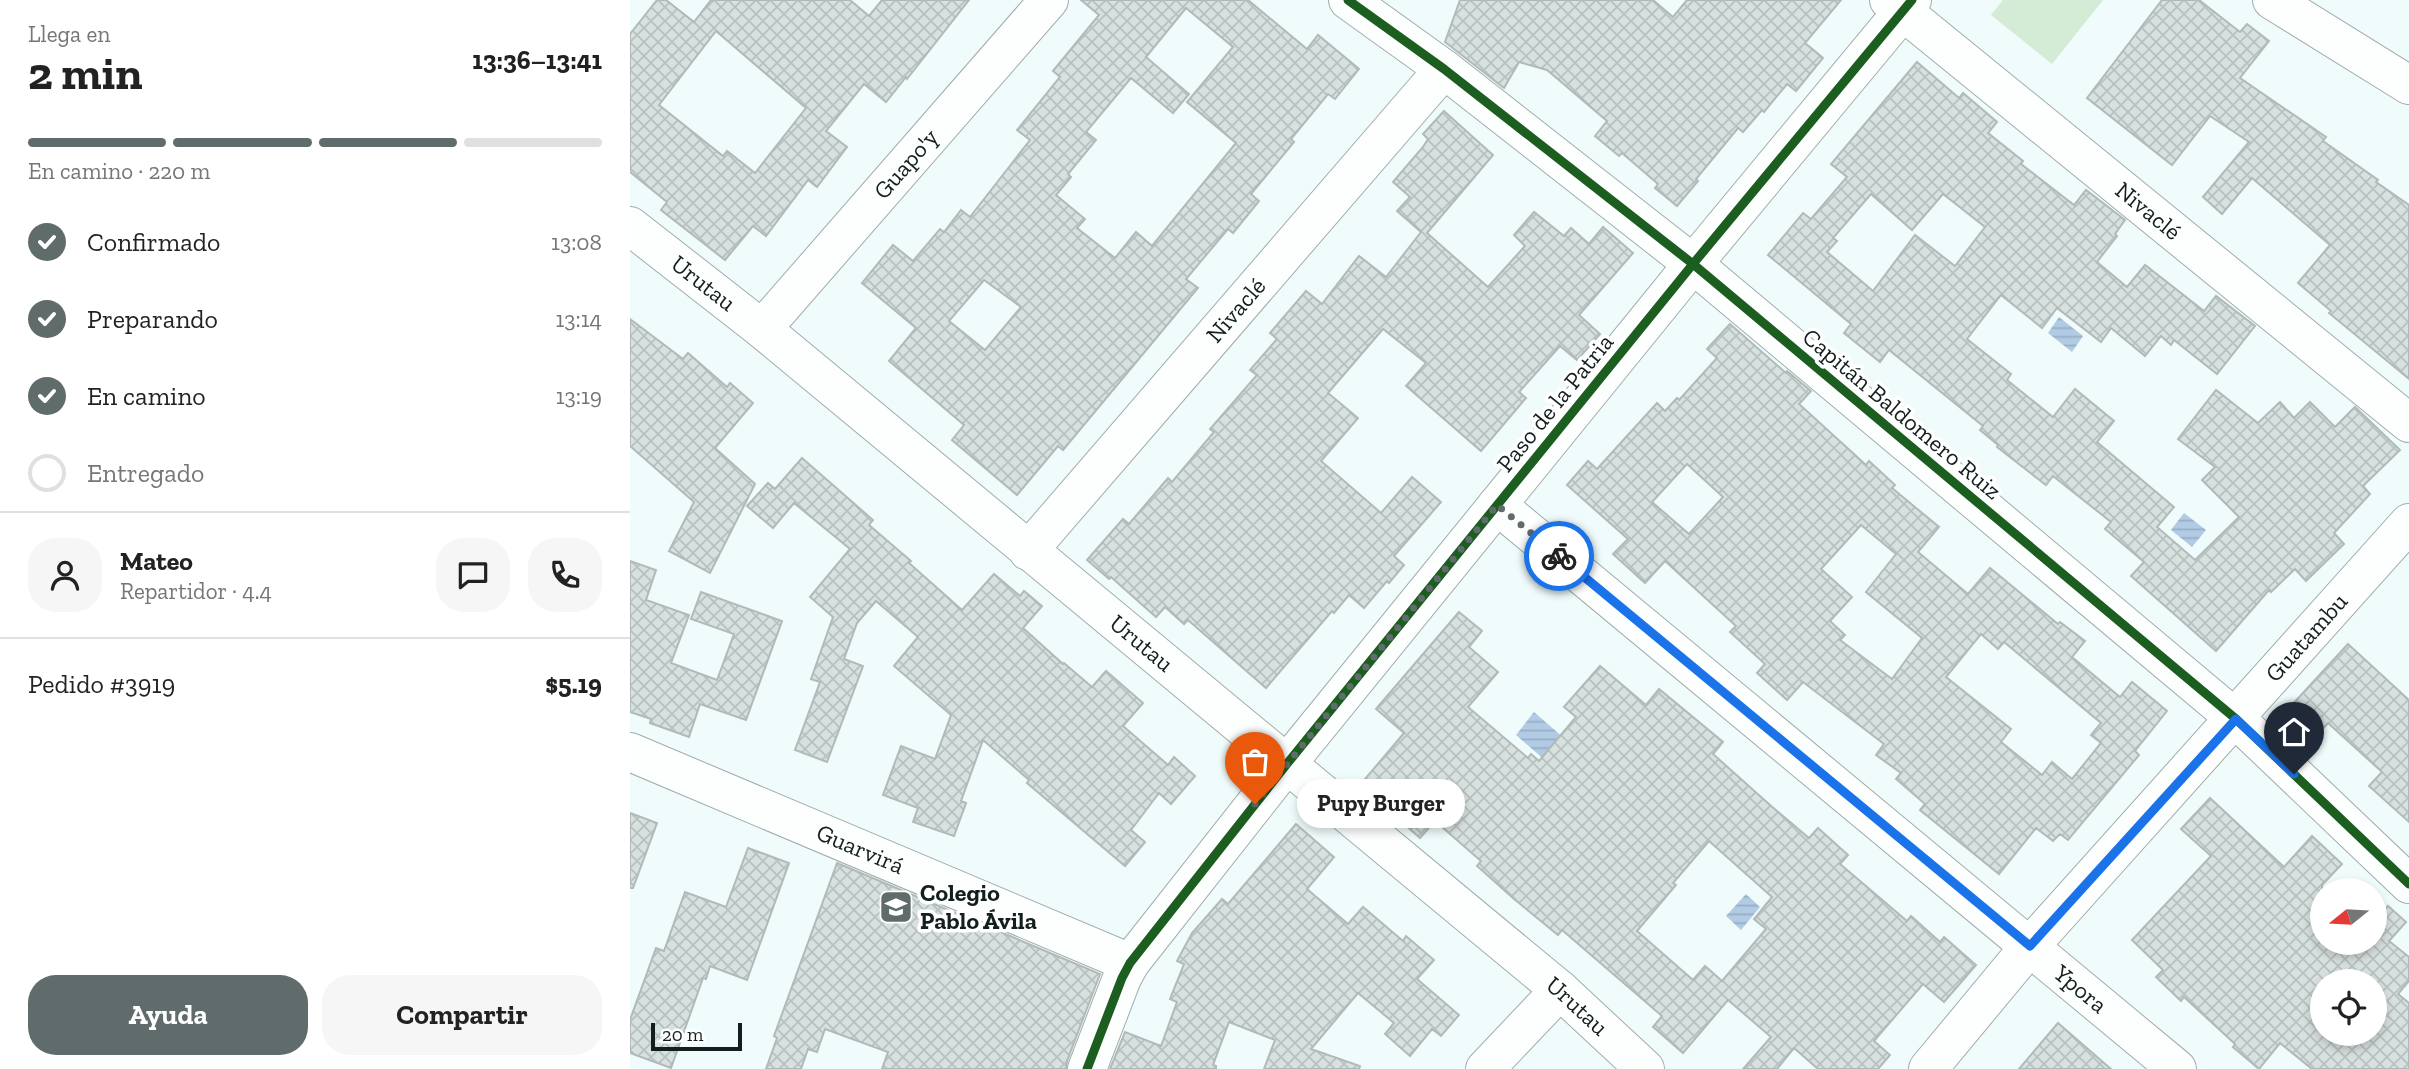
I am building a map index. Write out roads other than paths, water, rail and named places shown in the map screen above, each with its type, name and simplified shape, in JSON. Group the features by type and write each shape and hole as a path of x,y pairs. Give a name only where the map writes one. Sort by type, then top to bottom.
{"street":[{"name":"Guapo'y","path":"762,329 1049,0"},
{"name":"Capitán Baldomero Ruiz","path":"1348,0 1444,69 1693,264 2236,719 2409,884"},
{"path":"2272,0 2409,85"},
{"name":"Nivaclé","path":"1901,4 2409,423"},
{"name":"Paso de la Patria","path":"1087,1069 1130,963 1286,765 1901,4"},
{"name":"Nivaclé","path":"1028,551 1444,69"},
{"name":"Urutau","path":"630,226 762,329 1560,990 1645,1069"},
{"name":"Ypora","path":"1497,505 2177,1069"},
{"name":"Guatambu","path":"1928,1069 2030,946 2409,523"},
{"name":"Guarvirá","path":"630,752 1130,963"},
{"path":"1485,1069 1560,990"}],"water":[{"path":"2059,317 2083,336 2072,352 2048,333"},
{"path":"2184,513 2206,530 2192,547 2171,530"},
{"path":"1534,712 1565,739 1546,761 1516,735"},
{"path":"1746,894 1760,907 1741,930 1726,916"}],"place":[{"name":"Pupy Burger","path":"1255,804"},
{"name":"Colegio Pablo Ávila","path":"896,907"}]}
